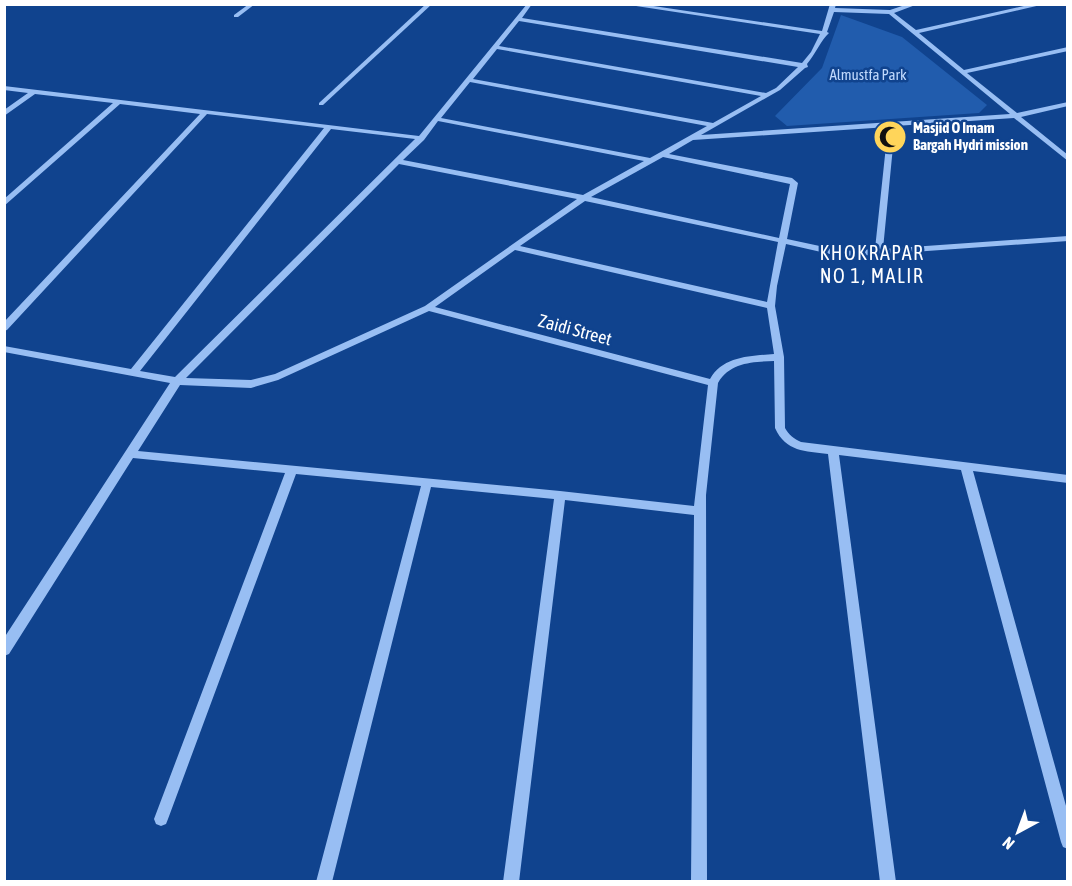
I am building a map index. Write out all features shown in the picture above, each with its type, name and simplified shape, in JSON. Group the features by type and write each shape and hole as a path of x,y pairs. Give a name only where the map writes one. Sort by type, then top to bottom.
{"street":[{"path":"236,16 253,4"},
{"path":"321,104 430,4"},
{"path":"4,650 177,381 421,138 530,4"},
{"path":"624,4 826,33"},
{"path":"4,349 177,381 251,384 278,378 428,308 584,198 767,95 806,66 826,33 831,6 890,12 916,4"},
{"path":"915,32 1043,4"},
{"path":"890,12 1068,159"},
{"path":"519,19 806,66"},
{"path":"496,46 767,95"},
{"path":"962,72 1068,49"},
{"path":"469,80 713,126"},
{"path":"4,88 421,138"},
{"path":"4,114 33,92"},
{"path":"4,204 118,102"},
{"path":"687,139 1015,116 1068,104"},
{"path":"4,328 206,112"},
{"path":"436,119 650,160"},
{"path":"879,251 892,125"},
{"path":"133,373 328,127"},
{"path":"660,154 793,181 771,306 779,357 780,428 783,436 800,446 1068,479"},
{"path":"398,161 584,198 843,254 1068,238"},
{"path":"514,247 771,306"},
{"name":"Zaidi Street","path":"428,308 713,383"},
{"path":"699,882 700,511 713,383 717,373 726,366 744,360 779,357"},
{"path":"832,450 888,882"},
{"path":"130,454 560,495 700,511"},
{"path":"966,467 1068,842"},
{"path":"161,819 292,470"},
{"path":"324,882 427,483"},
{"path":"511,882 560,495"}],"green space":[{"name":"Almustfa Park","path":"841,15 902,37 987,105 979,113 787,126 775,116 822,68"}],"place":[{"name":"Masjid O Imam Bargah Hydri mission","path":"890,137"}],"district":[{"name":"KHOKRAPAR NO 1, MALIR","path":"872,264"}]}
